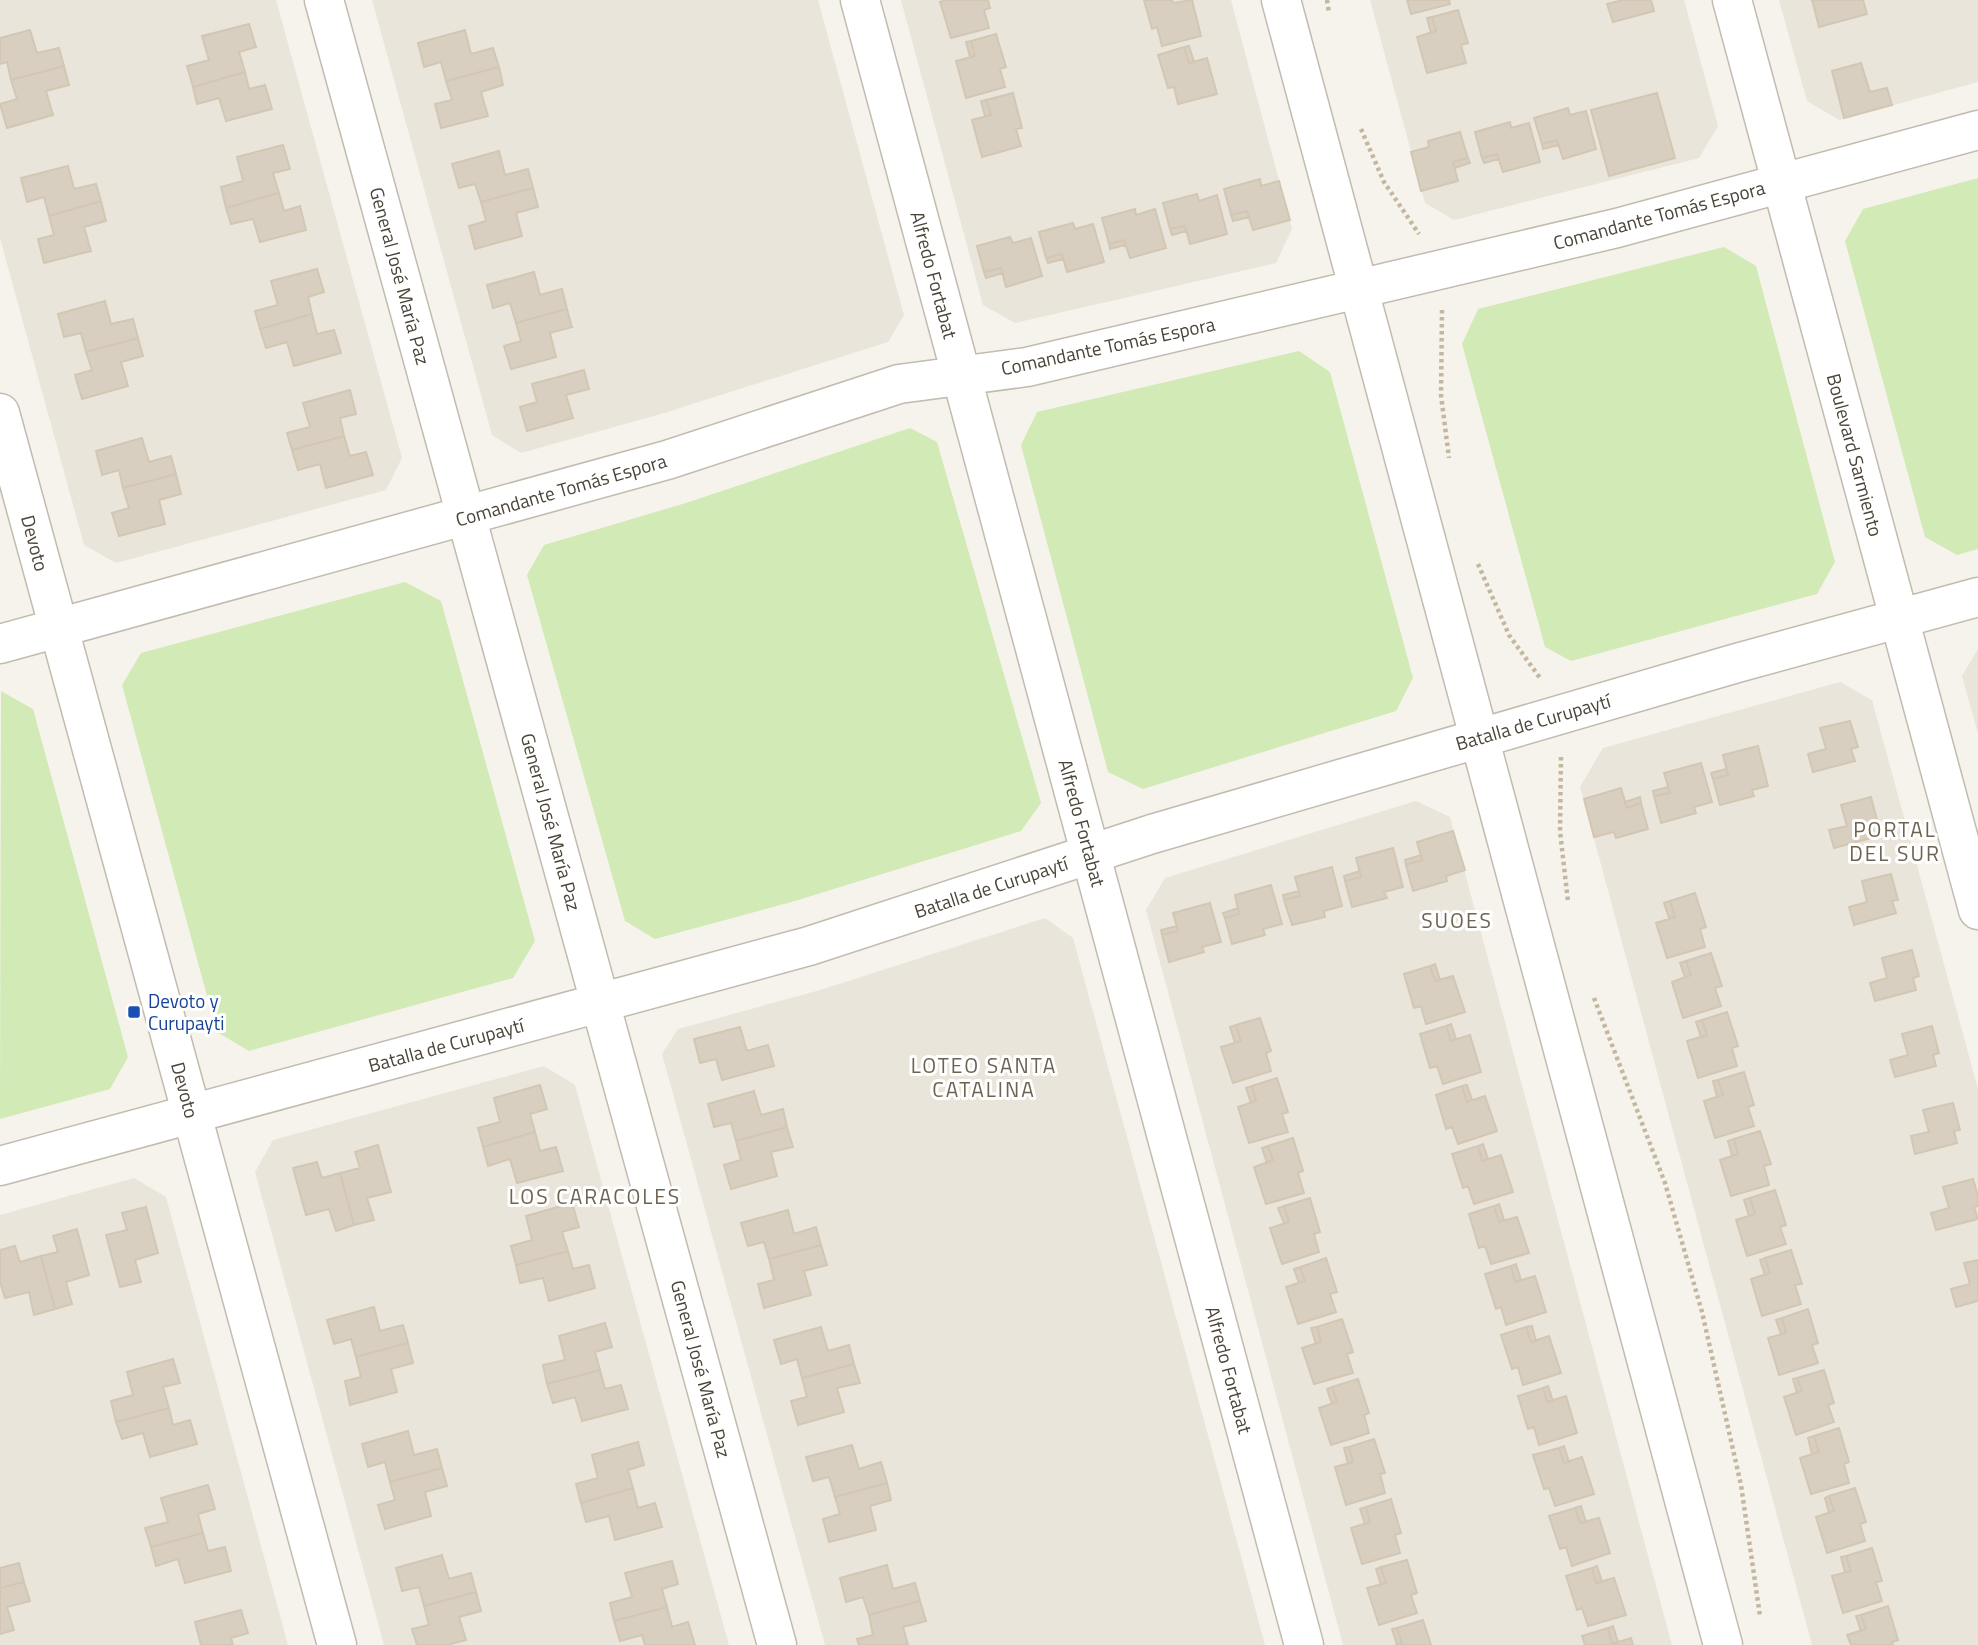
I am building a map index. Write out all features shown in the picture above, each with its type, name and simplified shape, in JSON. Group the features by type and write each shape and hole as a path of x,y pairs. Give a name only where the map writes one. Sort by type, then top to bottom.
{"street":[{"name":"General José María Paz","path":"324,0 777,1645"},
{"name":"Alfredo Fortabat","path":"860,0 1304,1645"},
{"path":"1281,0 1723,1645"},
{"name":"Boulevard Sarmiento","path":"1732,0 1978,909"},
{"name":"Comandante Tomás Espora","path":"0,644 667,460 899,384 1027,367 1359,289 1617,228 1978,130"},
{"name":"Devoto","path":"0,413 337,1645"},
{"name":"Batalla de Curupaytí","path":"0,1166 809,947 1090,854 1479,737 1978,597"}],"path":[{"path":"1327,0 1332,26"},
{"path":"1359,126 1384,182 1423,240 1433,271 1442,310 1441,395 1451,470"},
{"path":"1475,556 1509,635 1542,681 1553,716 1560,749 1560,831 1569,906"},
{"path":"1592,991 1665,1184 1702,1312 1741,1485 1761,1619"}],"shaded area":[{"path":"0,0 276,0 402,458 386,490 116,563 84,545 0,238"},
{"path":"372,0 818,0 904,315 888,342 661,414 521,453 492,435"},
{"path":"901,0 1231,0 1292,229 1276,263 1015,323 983,305"},
{"path":"1370,0 1684,0 1718,126 1699,158 1454,220 1425,203"},
{"path":"1779,0 1978,0 1978,82 1839,120 1807,101"},
{"path":"1978,649 1978,734 1962,676"},
{"path":"1840,682 1872,700 1978,1089 1978,1645 1812,1645 1580,787 1603,748"},
{"path":"1416,801 1450,817 1672,1645 1343,1645 1146,910 1165,878"},
{"path":"1045,918 1073,938 1265,1645 825,1645 662,1054 678,1029 820,990"},
{"path":"544,1066 575,1085 729,1645 384,1645 255,1172 273,1140"},
{"path":"134,1178 166,1197 288,1645 0,1645 0,1215"}],"green space":[{"path":"1978,178 1978,549 1957,555 1925,537 1845,241 1863,209"},
{"path":"1724,247 1756,266 1835,562 1817,594 1571,661 1545,647 1462,344 1478,309"},
{"path":"1299,351 1330,372 1413,678 1396,711 1143,789 1108,772 1021,445 1037,412"},
{"path":"910,428 937,442 1041,803 1021,831 795,901 655,939 625,921 527,575 544,545 686,503"},
{"path":"405,582 441,601 535,941 513,978 249,1051 217,1032 122,685 141,653"},
{"path":"1,691 33,709 128,1057 110,1089 0,1119"}],"building":[{"path":"988,0 990,8 984,10 989,28 951,38 940,2"},
{"path":"1144,0 1172,0 1173,3 1192,0 1201,36 1162,46 1157,27 1152,29"},
{"path":"1407,0 1449,0 1450,4 1411,14"},
{"path":"1623,0 1651,0 1654,11 1613,22 1607,4"},
{"path":"1812,0 1863,0 1867,14 1819,27"},
{"path":"1458,10 1468,43 1461,45 1466,63 1427,73 1417,37 1436,31 1432,17"},
{"path":"1432,17 1436,31 1431,33 1427,18"},
{"path":"249,24 256,47 239,52 245,72 193,87 187,66 209,60 202,36"},
{"path":"30,30 37,53 59,48 64,66 11,80 7,62 0,64 0,38"},
{"path":"465,30 471,54 493,48 499,67 446,81 441,62 424,67 418,43"},
{"path":"996,34 1006,67 1000,69 1005,87 966,98 956,61 975,56 971,41"},
{"path":"971,41 975,56 970,57 966,42"},
{"path":"1189,46 1194,62 1189,63 1184,47"},
{"path":"1184,47 1189,63 1207,58 1217,94 1178,104 1174,87 1168,88 1158,55"},
{"path":"1861,63 1870,92 1887,88 1892,105 1844,118 1832,71"},
{"path":"64,66 69,85 46,91 53,115 7,128 0,104 17,99 11,80"},
{"path":"499,67 503,85 481,92 488,116 441,128 435,104 452,100 446,81"},
{"path":"245,72 249,89 265,85 272,109 226,121 219,98 197,104 193,87"},
{"path":"1013,93 1022,128 1016,129 1021,146 982,157 972,120 991,115 986,100"},
{"path":"1657,93 1675,158 1609,176 1591,110"},
{"path":"986,100 991,115 985,116 981,101"},
{"path":"1568,108 1570,115 1586,111 1596,149 1563,159 1557,140 1542,144 1534,118"},
{"path":"1510,122 1511,128 1529,123 1540,162 1503,172 1497,154 1482,158 1475,132"},
{"path":"1460,132 1468,158 1453,162 1458,181 1421,191 1411,152 1429,147 1428,141"},
{"path":"1557,140 1558,145 1543,149 1542,144"},
{"path":"283,145 290,169 273,173 279,193 226,208 221,187 243,181 237,157"},
{"path":"499,151 505,175 528,169 533,188 481,202 475,184 459,188 452,164"},
{"path":"1497,154 1499,159 1484,163 1482,158"},
{"path":"1468,158 1470,163 1455,168 1453,162"},
{"path":"68,166 74,189 96,184 101,201 49,216 44,197 27,202 21,178"},
{"path":"1260,179 1261,186 1279,181 1290,220 1253,230 1247,211 1231,215 1224,189"},
{"path":"533,188 538,207 516,213 522,236 475,249 469,226 486,221 481,202"},
{"path":"279,193 284,211 300,206 306,230 260,242 253,219 231,224 226,208"},
{"path":"1197,194 1199,201 1217,195 1227,234 1190,244 1185,226 1170,229 1163,203"},
{"path":"101,201 106,221 84,227 91,251 44,263 38,239 54,235 49,216"},
{"path":"1135,209 1136,215 1155,209 1166,248 1130,258 1124,240 1109,244 1102,218"},
{"path":"1247,211 1249,217 1233,221 1231,215"},
{"path":"1073,223 1075,229 1093,224 1104,262 1067,272 1062,254 1046,258 1039,232"},
{"path":"1185,226 1186,231 1172,235 1170,229"},
{"path":"1010,237 1013,243 1031,238 1042,276 1006,287 1001,268 984,272 977,246"},
{"path":"1124,240 1125,245 1110,249 1109,244"},
{"path":"1062,254 1063,259 1048,263 1046,258"},
{"path":"1001,268 1003,273 986,278 984,272"},
{"path":"317,269 324,292 308,297 312,314 260,329 255,311 278,305 271,281"},
{"path":"534,272 540,295 562,289 567,309 516,323 510,303 493,308 487,285"},
{"path":"105,301 111,324 133,319 138,338 86,352 81,333 64,337 58,314"},
{"path":"567,309 572,327 550,333 556,357 511,369 504,346 521,341 516,323"},
{"path":"312,314 317,334 334,330 341,353 294,366 287,342 266,348 260,329"},
{"path":"138,338 143,356 121,362 128,386 82,399 75,375 92,370 86,352"},
{"path":"584,370 589,389 566,395 573,418 527,431 520,407 537,402 532,384"},
{"path":"350,390 356,414 340,418 344,436 292,450 287,433 310,427 303,403"},
{"path":"344,436 350,456 366,452 373,475 326,488 320,464 298,470 292,450"},
{"path":"142,438 149,462 171,456 176,474 123,488 119,470 102,475 96,451"},
{"path":"176,474 181,494 159,500 165,524 119,536 112,513 129,508 123,488"},
{"path":"1850,721 1858,747 1851,749 1855,761 1813,772 1808,754 1826,749 1820,728"},
{"path":"1758,746 1768,786 1752,790 1754,796 1720,805 1713,779 1728,775 1723,755"},
{"path":"1701,763 1712,802 1694,807 1696,813 1661,823 1654,796 1670,793 1664,773"},
{"path":"1726,769 1728,775 1713,779 1711,773"},
{"path":"1668,787 1670,793 1654,796 1653,791"},
{"path":"1621,788 1627,808 1641,803 1648,829 1616,838 1614,832 1594,837 1584,799"},
{"path":"1640,797 1641,803 1627,808 1625,802"},
{"path":"1871,797 1878,824 1872,825 1875,837 1834,848 1829,830 1847,826 1841,805"},
{"path":"1453,831 1465,870 1446,876 1447,881 1413,891 1406,865 1422,860 1417,842"},
{"path":"1393,848 1403,887 1384,892 1387,898 1352,907 1345,881 1361,877 1356,858"},
{"path":"1421,855 1422,860 1406,865 1405,860"},
{"path":"1332,867 1342,906 1324,911 1325,917 1292,925 1284,900 1300,896 1295,877"},
{"path":"1360,871 1361,877 1345,881 1344,876"},
{"path":"1891,874 1898,900 1892,901 1896,913 1854,925 1849,907 1867,902 1862,881"},
{"path":"1271,885 1282,924 1263,929 1265,935 1232,944 1225,918 1239,914 1235,895"},
{"path":"1299,891 1300,896 1284,900 1283,895"},
{"path":"1695,893 1706,927 1700,929 1705,947 1667,958 1656,923 1675,917 1670,901"},
{"path":"1670,901 1675,917 1669,918 1664,903"},
{"path":"1210,903 1221,942 1202,947 1204,952 1169,962 1162,935 1178,931 1173,913"},
{"path":"1238,908 1239,914 1225,918 1223,913"},
{"path":"1177,926 1178,931 1162,935 1161,930"},
{"path":"1912,950 1919,976 1913,978 1916,990 1875,1001 1870,983 1887,978 1882,958"},
{"path":"1711,953 1722,986 1715,988 1721,1006 1683,1018 1672,982 1691,975 1686,961"},
{"path":"1686,961 1691,975 1685,977 1680,963"},
{"path":"1435,964 1440,980 1435,981 1430,966"},
{"path":"1430,966 1435,981 1453,976 1465,1012 1426,1024 1421,1006 1414,1008 1404,974"},
{"path":"1727,1012 1738,1046 1732,1048 1737,1066 1698,1078 1687,1041 1707,1035 1702,1020"},
{"path":"1260,1018 1271,1051 1266,1053 1271,1071 1233,1083 1221,1047 1241,1041 1236,1025"},
{"path":"1702,1020 1707,1035 1701,1037 1696,1022"},
{"path":"1451,1024 1456,1039 1451,1041 1446,1026"},
{"path":"1236,1025 1241,1041 1235,1043 1230,1027"},
{"path":"1446,1026 1451,1041 1470,1035 1481,1072 1443,1084 1437,1066 1430,1068 1420,1034"},
{"path":"1932,1026 1939,1053 1933,1055 1936,1066 1895,1077 1890,1060 1908,1055 1902,1034"},
{"path":"740,1027 747,1051 768,1045 774,1066 722,1080 716,1059 700,1063 694,1039"},
{"path":"1744,1072 1754,1105 1748,1107 1754,1126 1715,1138 1704,1101 1723,1095 1718,1080"},
{"path":"1277,1078 1288,1112 1282,1114 1288,1132 1249,1143 1238,1107 1256,1101 1252,1086"},
{"path":"1718,1080 1723,1095 1717,1097 1713,1081"},
{"path":"540,1085 547,1109 530,1114 535,1132 483,1147 478,1128 500,1122 494,1098"},
{"path":"1467,1085 1472,1100 1467,1102 1462,1086"},
{"path":"1252,1086 1256,1101 1251,1103 1246,1088"},
{"path":"1462,1086 1467,1102 1485,1096 1497,1131 1458,1144 1452,1127 1446,1129 1436,1095"},
{"path":"754,1091 761,1115 783,1109 787,1127 736,1141 731,1123 714,1127 708,1104"},
{"path":"1953,1103 1960,1130 1954,1131 1957,1143 1915,1154 1911,1136 1929,1132 1923,1110"},
{"path":"787,1127 793,1147 771,1152 777,1176 731,1189 724,1165 741,1160 736,1141"},
{"path":"1760,1131 1771,1164 1764,1166 1769,1185 1731,1196 1720,1160 1738,1154 1734,1139"},
{"path":"535,1132 540,1151 556,1147 563,1171 517,1183 510,1159 488,1166 483,1147"},
{"path":"1293,1138 1303,1171 1298,1173 1304,1193 1266,1204 1254,1167 1273,1160 1268,1146"},
{"path":"1734,1139 1738,1154 1732,1156 1728,1141"},
{"path":"1483,1144 1488,1159 1482,1161 1478,1146"},
{"path":"378,1145 391,1192 367,1198 374,1220 354,1225 340,1173 360,1168 355,1152"},
{"path":"1268,1146 1273,1160 1267,1163 1262,1148"},
{"path":"1478,1146 1482,1161 1501,1155 1513,1192 1474,1204 1468,1186 1463,1188 1452,1154"},
{"path":"317,1162 322,1178 340,1173 354,1225 336,1231 329,1209 306,1215 293,1168"},
{"path":"1973,1179 1978,1196 1978,1206 1974,1207 1978,1219 1936,1230 1931,1213 1949,1208 1943,1187"},
{"path":"1775,1190 1786,1225 1780,1227 1786,1244 1747,1256 1736,1220 1755,1214 1750,1198"},
{"path":"1310,1198 1320,1232 1314,1234 1319,1252 1282,1264 1270,1228 1289,1222 1284,1206"},
{"path":"1750,1198 1755,1214 1749,1216 1744,1200"},
{"path":"572,1203 579,1227 562,1232 568,1251 516,1265 511,1246 532,1240 526,1216"},
{"path":"1499,1204 1504,1220 1499,1222 1494,1206"},
{"path":"1284,1206 1289,1222 1284,1223 1278,1208"},
{"path":"1494,1206 1499,1222 1517,1217 1529,1253 1491,1264 1485,1246 1479,1248 1469,1214"},
{"path":"146,1207 158,1253 135,1260 141,1282 120,1287 106,1235 127,1230 122,1213"},
{"path":"788,1210 794,1234 816,1227 821,1245 769,1259 764,1242 748,1246 741,1223"},
{"path":"77,1229 89,1275 66,1282 72,1304 55,1309 41,1256 58,1252 53,1236"},
{"path":"821,1245 827,1265 804,1271 811,1295 764,1308 758,1284 774,1280 769,1259"},
{"path":"15,1246 20,1262 41,1256 55,1309 34,1315 29,1292 5,1298 0,1282 0,1250"},
{"path":"1791,1250 1802,1284 1795,1285 1801,1304 1762,1316 1751,1279 1770,1273 1765,1258"},
{"path":"568,1251 573,1269 589,1265 595,1288 549,1301 543,1278 520,1283 516,1265"},
{"path":"1326,1258 1337,1292 1330,1294 1336,1312 1298,1324 1286,1287 1305,1281 1300,1267"},
{"path":"1765,1258 1770,1273 1765,1275 1760,1260"},
{"path":"1978,1260 1978,1301 1956,1307 1951,1289 1970,1284 1964,1263"},
{"path":"1516,1264 1521,1280 1515,1282 1511,1266"},
{"path":"1511,1266 1515,1282 1535,1276 1546,1312 1506,1325 1501,1307 1496,1309 1485,1274"},
{"path":"1300,1267 1305,1281 1299,1283 1294,1269"},
{"path":"374,1307 380,1331 403,1325 408,1343 356,1357 351,1339 334,1344 327,1320"},
{"path":"1808,1309 1818,1343 1812,1345 1818,1363 1779,1375 1768,1338 1786,1333 1782,1318"},
{"path":"1782,1318 1786,1333 1781,1334 1776,1320"},
{"path":"1342,1319 1353,1352 1347,1354 1353,1373 1314,1384 1302,1348 1321,1342 1317,1327"},
{"path":"605,1323 612,1347 595,1352 600,1370 547,1384 543,1365 565,1360 559,1336"},
{"path":"1532,1326 1536,1341 1531,1342 1526,1327"},
{"path":"821,1327 828,1351 849,1345 854,1364 802,1378 797,1359 781,1364 774,1340"},
{"path":"1317,1327 1321,1342 1316,1344 1311,1328"},
{"path":"1526,1327 1531,1342 1549,1336 1561,1373 1523,1385 1518,1367 1512,1369 1501,1335"},
{"path":"408,1343 413,1363 391,1369 397,1392 350,1405 345,1381 361,1377 356,1357"},
{"path":"173,1359 180,1383 163,1387 169,1408 116,1422 111,1401 133,1395 127,1372"},
{"path":"854,1364 860,1383 837,1388 844,1412 798,1425 791,1401 807,1397 802,1378"},
{"path":"600,1370 605,1389 621,1385 628,1409 582,1421 575,1397 553,1403 547,1384"},
{"path":"1824,1370 1834,1403 1828,1405 1834,1422 1796,1435 1784,1397 1802,1391 1797,1378"},
{"path":"1797,1378 1802,1391 1797,1393 1793,1379"},
{"path":"1358,1379 1369,1413 1364,1415 1369,1433 1331,1445 1319,1408 1337,1402 1332,1387"},
{"path":"1548,1386 1553,1401 1547,1402 1543,1388"},
{"path":"1332,1387 1337,1402 1332,1404 1327,1389"},
{"path":"1543,1388 1547,1402 1566,1396 1577,1433 1539,1445 1534,1427 1528,1429 1518,1396"},
{"path":"169,1408 173,1425 190,1420 197,1444 150,1457 143,1433 122,1439 116,1422"},
{"path":"1839,1428 1849,1462 1844,1464 1849,1483 1811,1494 1800,1458 1819,1452 1814,1436"},
{"path":"408,1431 414,1455 437,1449 442,1468 390,1482 385,1462 368,1467 362,1444"},
{"path":"1814,1436 1819,1452 1812,1454 1808,1438"},
{"path":"1374,1439 1385,1473 1380,1474 1385,1493 1346,1505 1335,1467 1353,1462 1349,1447"},
{"path":"638,1442 644,1465 628,1470 633,1488 581,1503 576,1484 598,1478 592,1455"},
{"path":"852,1445 859,1469 881,1462 887,1483 835,1497 829,1477 813,1481 806,1457"},
{"path":"1564,1446 1569,1462 1564,1463 1559,1448"},
{"path":"1349,1447 1353,1462 1348,1464 1344,1448"},
{"path":"1559,1448 1564,1463 1582,1457 1594,1494 1555,1506 1549,1488 1544,1489 1533,1455"},
{"path":"442,1468 447,1486 425,1492 431,1516 385,1529 378,1505 395,1500 390,1482"},
{"path":"887,1483 891,1500 870,1506 876,1530 829,1542 823,1519 840,1514 835,1497"},
{"path":"208,1485 215,1509 198,1514 203,1533 151,1547 145,1528 168,1522 161,1498"},
{"path":"633,1488 638,1508 655,1503 662,1527 615,1540 609,1516 586,1522 581,1503"},
{"path":"1855,1488 1866,1522 1860,1524 1865,1541 1827,1553 1816,1517 1834,1511 1829,1496"},
{"path":"1829,1496 1834,1511 1829,1513 1825,1498"},
{"path":"1391,1499 1401,1533 1395,1535 1400,1553 1362,1564 1351,1528 1370,1522 1366,1507"},
{"path":"1581,1506 1586,1522 1580,1523 1575,1508"},
{"path":"1366,1507 1370,1522 1365,1524 1360,1509"},
{"path":"1575,1508 1580,1523 1599,1518 1610,1553 1572,1566 1566,1547 1560,1549 1549,1516"},
{"path":"203,1533 208,1551 225,1547 231,1571 185,1583 178,1559 156,1566 151,1547"},
{"path":"1872,1548 1882,1581 1876,1582 1882,1601 1843,1613 1832,1576 1851,1571 1846,1556"},
{"path":"442,1555 449,1579 471,1573 476,1592 424,1606 419,1587 402,1591 396,1568"},
{"path":"1846,1556 1851,1571 1845,1572 1841,1557"},
{"path":"1407,1560 1417,1593 1411,1595 1417,1613 1379,1625 1367,1588 1386,1583 1381,1567"},
{"path":"672,1561 678,1584 662,1589 667,1607 614,1621 610,1603 632,1597 625,1573"},
{"path":"19,1563 24,1582 0,1588 0,1568"},
{"path":"887,1565 893,1589 915,1583 920,1601 869,1615 863,1597 846,1602 840,1578"},
{"path":"1597,1566 1602,1582 1596,1583 1592,1568"},
{"path":"1381,1567 1386,1583 1381,1585 1376,1569"},
{"path":"1592,1568 1596,1583 1614,1578 1626,1615 1588,1626 1582,1608 1577,1610 1566,1576"},
{"path":"24,1582 30,1601 7,1607 14,1630 0,1634 0,1588"},
{"path":"476,1592 481,1611 459,1617 466,1640 447,1645 417,1645 412,1629 429,1625 424,1606"},
{"path":"920,1601 926,1621 903,1627 908,1645 859,1645 857,1639 873,1635 869,1615"},
{"path":"1888,1606 1898,1640 1892,1642 1893,1645 1851,1645 1847,1635 1866,1629 1861,1615"},
{"path":"667,1607 672,1627 688,1622 695,1645 645,1645 642,1635 620,1641 614,1621"},
{"path":"241,1610 248,1633 231,1638 233,1645 201,1645 195,1622"},
{"path":"1861,1615 1866,1629 1861,1631 1856,1616"},
{"path":"1423,1620 1431,1645 1395,1645 1402,1643 1397,1628"},
{"path":"1613,1626 1618,1642 1612,1644 1608,1628"},
{"path":"1397,1628 1402,1643 1397,1645 1392,1629"},
{"path":"1608,1628 1612,1644 1631,1638 1633,1645 1585,1645 1582,1636"}],"place":[{"name":"Devoto y Curupayti","path":"134,1012"}],"district":[{"name":"PORTAL DEL SUR","path":"1895,842"},
{"name":"SUOES","path":"1457,921"},
{"name":"LOTEO SANTA CATALINA","path":"984,1078"},
{"name":"LOS CARACOLES","path":"595,1197"}]}
